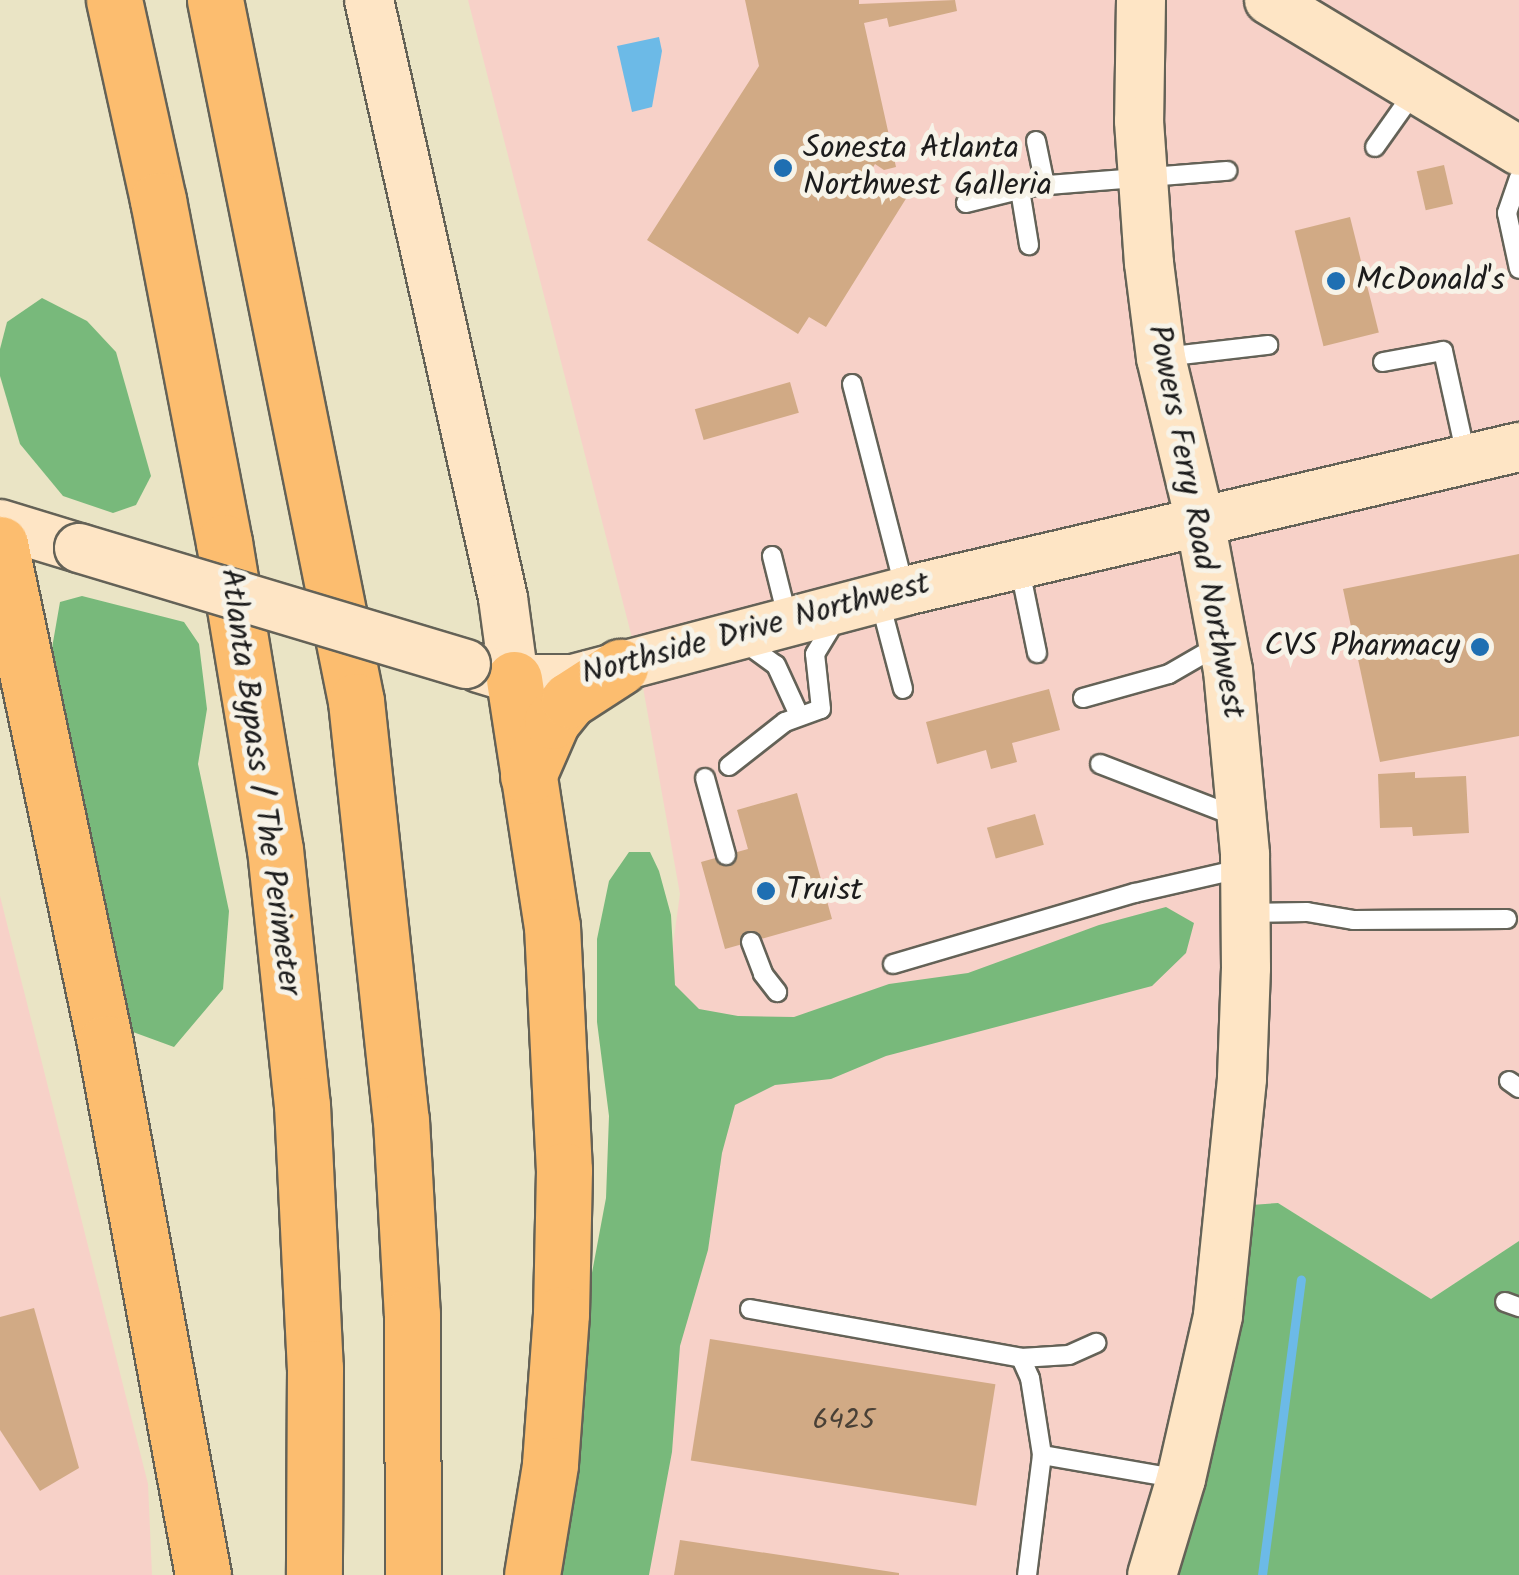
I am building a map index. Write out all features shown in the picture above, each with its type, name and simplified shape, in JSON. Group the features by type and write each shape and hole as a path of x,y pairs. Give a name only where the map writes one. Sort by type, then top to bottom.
{"highway":[{"name":"Atlanta Bypass / The Perimeter","path":"114,0 158,200 224,542 275,848 302,1105 315,1368 314,1575"},
{"path":"214,0 356,700 401,1120 412,1314 413,1575"},
{"path":"0,544 105,1043 203,1575"},
{"path":"528,776 552,721 570,700 620,667"},
{"path":"490,671 528,776 552,926 564,1170 561,1314 550,1465 532,1575"}],"main road":[{"path":"369,0 502,598 490,671"},
{"name":"Powers Ferry Road Northwest","path":"1141,0 1142,177 1161,358 1200,521 1223,642 1242,819 1245,891 1242,1080 1218,1316 1181,1479 1152,1575"},
{"path":"1293,6 1416,88 1519,150"},
{"name":"Northside Drive Northwest","path":"0,524 490,671 573,679 877,598 1519,446"}],"lane":[{"path":"1375,146 1416,88"},
{"path":"1036,141 1045,185"},
{"path":"966,204 1045,185 1227,172"},
{"path":"1519,178 1506,213 1519,269"},
{"path":"1020,190 1028,245"},
{"path":"1161,358 1268,345"},
{"path":"1383,362 1442,351 1466,456"},
{"path":"852,384 877,598 903,689"},
{"path":"772,556 788,620"},
{"path":"1019,564 1037,653"},
{"path":"728,766 799,715 821,709 815,654 877,598"},
{"path":"730,636 764,653 776,664 799,715"},
{"path":"1082,698 1169,674 1223,642"},
{"path":"1100,764 1242,819"},
{"path":"705,778 726,855"},
{"path":"892,964 1167,884 1245,891 1307,912 1354,920 1507,919"},
{"path":"751,942 763,974 777,992"},
{"path":"750,1309 1021,1358 1069,1355 1096,1343"},
{"path":"1021,1358 1030,1378 1042,1455 1027,1575"},
{"path":"1042,1455 1181,1479"}],"shaded area":[{"path":"468,0 1519,0 1519,1241 1431,1299 1278,1203 1176,1575 586,1575 680,894 639,665"},
{"path":"0,896 148,1484 152,1575 0,1575"}],"green space":[{"path":"42,298 87,321 116,352 151,476 136,505 113,513 63,496 20,444 0,376 0,349 7,322"},
{"path":"82,596 184,622 199,644 207,709 198,764 229,911 223,989 174,1047 133,1032 116,1004 48,671 60,602"},
{"path":"629,852 650,852 659,871 671,915 675,985 699,1009 738,1016 794,1017 889,984 968,973 1099,925 1166,907 1194,923 1186,953 1152,986 886,1056 831,1079 775,1085 735,1105 722,1153 708,1250 680,1346 672,1452 649,1575 557,1575 567,1538 588,1294 606,1198 609,1116 597,1022 597,939 609,881"},
{"path":"1278,1203 1431,1299 1519,1241 1519,1575 1176,1575 1251,1205"}],"water":[{"path":"659,37 662,51 652,107 632,112 617,46"}],"building":[{"name":"Sonesta Atlanta Northwest Galleria","path":"745,0 859,0 859,4 955,0 957,11 889,27 887,18 864,23 896,167 884,170 875,164 869,174 907,197 826,327 809,317 798,334 647,240 759,66"},
{"path":"1444,165 1453,204 1426,210 1417,171"},
{"name":"McDonald's","path":"1350,217 1379,332 1323,346 1295,231"},
{"path":"790,382 799,413 704,440 695,409"},
{"path":"1519,554 1519,736 1380,762 1343,589"},
{"path":"1049,689 1060,730 1012,743 1017,762 991,769 986,750 937,764 926,722"},
{"path":"1415,772 1415,778 1466,776 1469,833 1413,836 1412,827 1380,828 1378,774"},
{"name":"Truist","path":"797,793 832,919 725,949 701,862 748,849 737,810"},
{"path":"1035,814 1044,845 996,859 987,828"},
{"path":"34,1308 79,1468 40,1491 0,1430 0,1317"},
{"path":"710,1339 995,1384 976,1506 691,1460"},
{"path":"680,1540 899,1573 899,1575 674,1575"}],"waterway":[{"path":"1262,1575 1301,1280"}],"place":[{"name":"Sonesta Atlanta Northwest Galleria","path":"783,168"},
{"name":"McDonald's","path":"1336,281"},
{"name":"CVS Pharmacy","path":"1480,647"},
{"name":"Truist","path":"766,891"}]}
